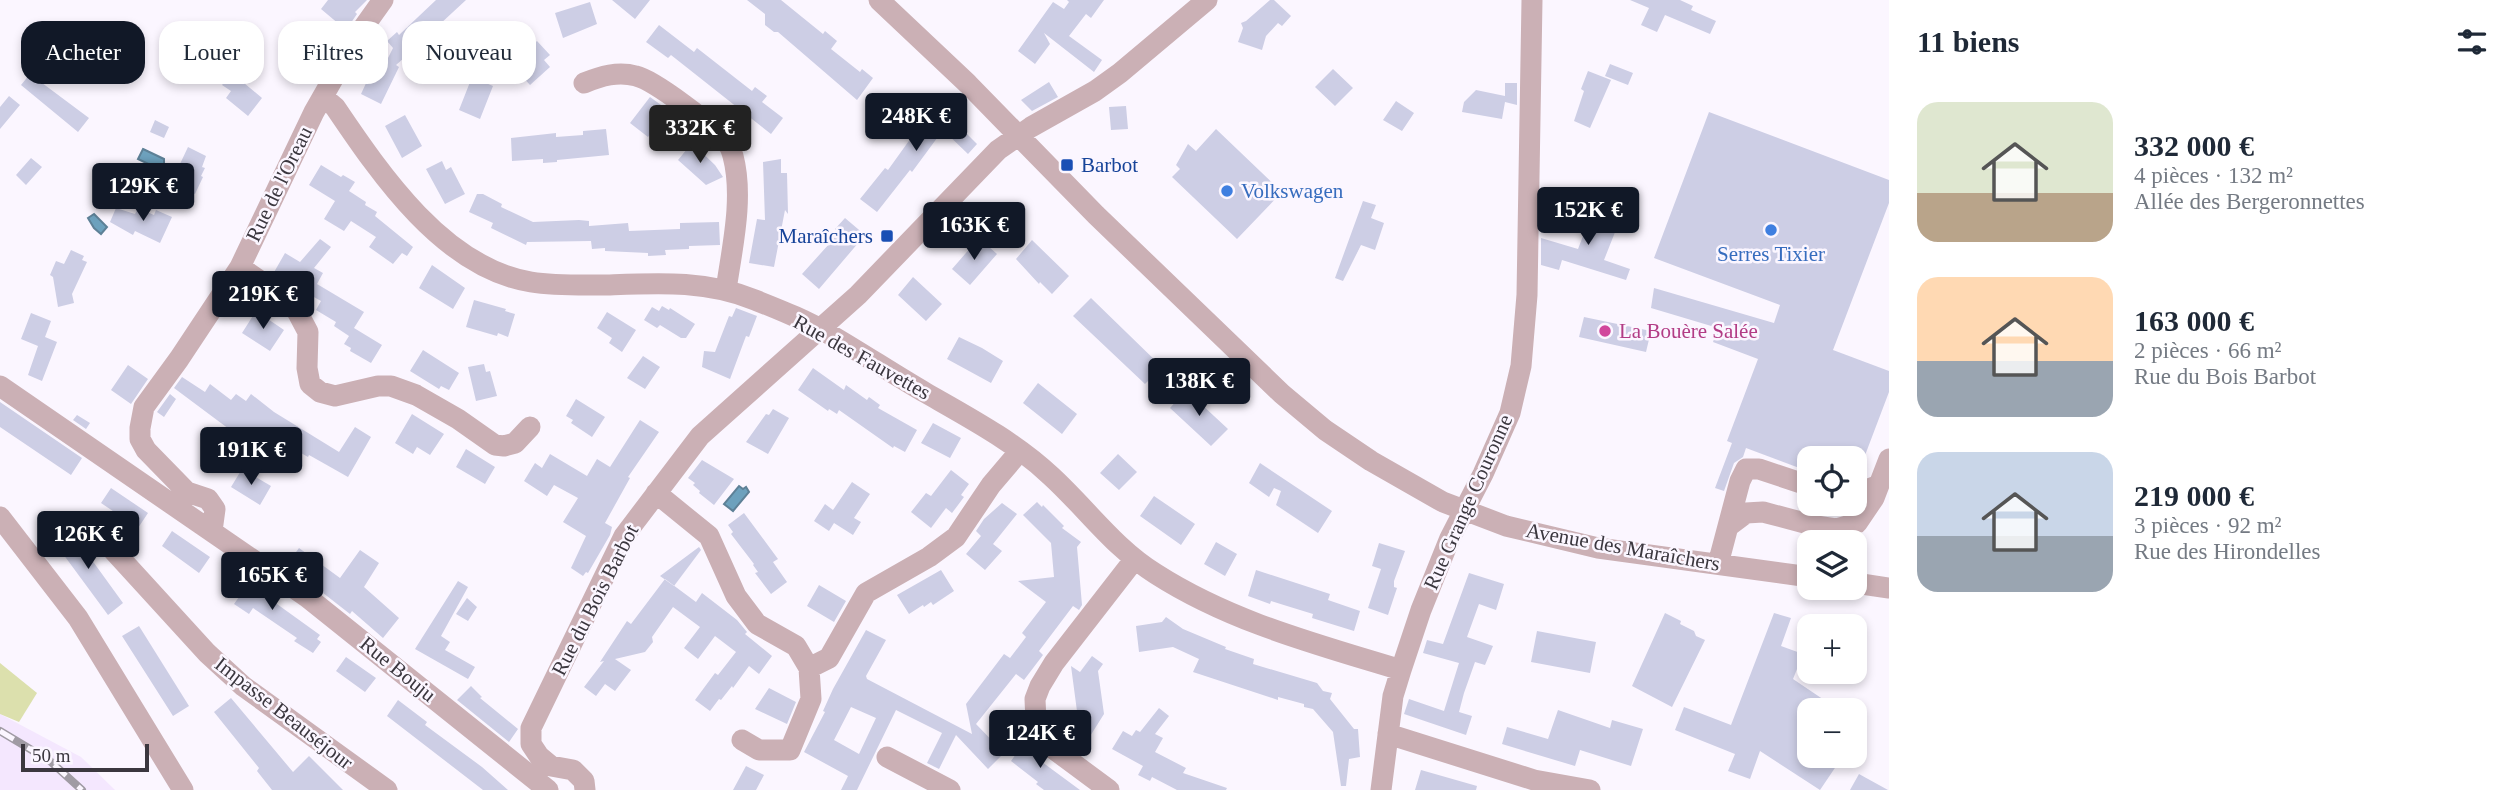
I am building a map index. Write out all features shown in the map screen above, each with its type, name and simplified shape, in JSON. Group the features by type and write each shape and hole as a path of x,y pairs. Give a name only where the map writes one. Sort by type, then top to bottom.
{"street":[{"name":"Rue de l'Oreau","path":"212,531 215,509 208,499 187,492 146,450 140,439 144,407 240,267 314,112 358,35 383,0"},
{"name":"Avenue des Maraîchers","path":"879,0 1282,394 1325,430 1371,461 1462,511 1517,529 1598,548 1797,575"},
{"name":"Rue du Bois Barbot","path":"585,790 584,781 573,771 551,766 539,756 531,744 531,728 624,536 700,436 858,295 998,150 1095,91 1207,0"},
{"name":"Rue Grange Couronne","path":"1381,790 1393,696 1401,670 1421,610 1462,511 1483,474 1510,413 1521,366 1527,295 1532,0"},
{"path":"584,83 615,74 636,76 652,82 726,141 733,155 737,184 726,290"},
{"name":"Rue des Fauvettes","path":"323,97 335,107 406,202 440,235 470,258 504,274 530,282 564,285 653,282 726,290 820,329 991,430 1050,475 1135,560 1208,604 1255,624 1401,670"},
{"path":"240,267 292,303 308,332 307,368 310,384 320,392 334,396 378,386 391,386 416,395 458,419 495,445 515,443 530,428"},
{"name":"Rue Bouju","path":"0,386 318,605 548,790"},
{"path":"809,668 829,658 866,593 929,557 956,537 991,485 1019,452"},
{"path":"1730,525 1746,513 1763,512 1836,529 1857,523 1874,498 1889,460"},
{"path":"1718,564 1740,481 1746,469 1759,469 1797,482"},
{"path":"1867,490 1879,485"},
{"path":"656,493 709,536 736,596 757,624 796,646 809,668 811,699 790,750 759,750 742,740"},
{"path":"0,517 79,618 183,790"},
{"name":"Impasse Beauséjour","path":"102,537 207,653 243,687 387,790"},
{"path":"1109,790 1051,747 1041,735 1036,722 1035,699 1054,663 1135,560"},
{"path":"1867,585 1889,588"},
{"path":"1388,734 1534,780 1590,790"},
{"path":"887,757 950,790"}],"shaded area":[{"path":"0,714 81,757 115,790 0,790"}],"green space":[{"path":"0,663 37,693 19,722 0,714"}],"water":[{"path":"143,149 164,159 164,166 159,169 138,159"},
{"path":"94,214 107,227 101,234 88,218"},
{"path":"739,486 743,489 746,487 749,492 733,511 724,504"}],"building":[{"path":"328,0 367,0 355,12 357,14 352,21 335,21 321,9"},
{"path":"436,0 466,0 443,21 414,21"},
{"path":"612,0 650,0 635,19"},
{"path":"747,0 781,0 823,34 825,31 837,41 831,49 860,72 862,69 873,78 857,100 778,32 765,25 765,14"},
{"path":"1067,0 1104,0 1091,18 1086,14 1069,36 1102,60 1094,72 1044,33 1050,44 1035,64 1018,51 1053,2 1064,9 1069,2"},
{"path":"1270,0 1274,0 1291,16 1282,26 1278,23 1266,36 1262,50 1238,42 1243,28 1241,23"},
{"path":"1630,0 1680,0 1693,6 1691,10 1716,21 1710,34 1665,15 1657,32 1641,25 1649,8"},
{"path":"590,2 597,24 563,38 555,13"},
{"path":"659,25 694,52 697,48 752,91 755,87 767,96 762,102 783,118 771,134 671,55 668,58 646,42"},
{"path":"397,32 399,35 402,32 402,60 396,65 399,67 381,104 361,94 366,84 388,84 388,58 393,48 388,40"},
{"path":"536,42 550,55 544,60 550,67 536,80"},
{"path":"1610,64 1633,73 1628,85 1605,76"},
{"path":"1333,69 1353,88 1335,106 1315,87"},
{"path":"1588,71 1611,80 1590,128 1574,121"},
{"path":"1049,82 1058,97 1032,111 1021,100"},
{"path":"1505,83 1517,83 1517,105 1505,102 1502,119 1462,112 1464,102 1476,90 1505,96"},
{"path":"43,84 89,118 78,132 21,85"},
{"path":"245,84 262,98 248,116 226,98 231,91 222,85"},
{"path":"469,84 493,86 480,119 459,110"},
{"path":"9,96 20,105 0,129 0,107"},
{"path":"650,97 668,110 648,137 630,123"},
{"path":"1396,101 1414,113 1402,131 1383,120"},
{"path":"930,102 945,112 977,144 968,154 943,130 912,172 910,170 877,212 860,199 885,168 888,170 921,124 916,119"},
{"path":"1126,106 1128,129 1111,130 1109,107"},
{"name":"Serres Tixier","path":"1709,112 1889,180 1889,203 1833,350 1889,371 1889,392 1867,450 1867,446 1797,446 1797,467 1746,448 1743,457 1734,463 1724,491 1715,488 1732,443 1727,441 1758,359 1713,342 1718,328 1651,308 1654,288 1774,323 1780,305 1654,258"},
{"path":"405,115 422,146 402,158 385,126"},
{"path":"155,120 169,127 164,138 150,132"},
{"path":"606,129 609,155 543,163 543,159 512,161 511,138 556,133 556,137 583,135 583,131"},
{"path":"1216,129 1282,192 1237,239 1172,177 1180,169 1176,165 1188,144 1196,151"},
{"path":"692,143 715,165 723,177 706,185 678,160"},
{"path":"188,147 206,156 202,167 205,168 201,176 203,177 195,194 171,183"},
{"path":"31,158 42,167 26,185 16,175"},
{"path":"781,159 781,173 787,173 788,214 785,210 774,267 749,263 757,219 765,220 763,162"},
{"path":"442,161 446,170 451,167 465,194 445,204 426,169"},
{"path":"321,165 355,182 349,191 366,202 365,205 377,212 375,216 413,247 407,256 402,253 393,264 369,247 376,237 351,221 344,231 324,219 335,201 309,185"},
{"path":"477,194 483,194 502,204 501,207 533,222 579,220 589,221 589,226 628,223 629,231 680,229 680,223 719,222 720,245 689,246 689,249 665,250 666,255 648,256 648,253 592,249 591,241 527,242 526,245 491,228 493,223 469,212"},
{"path":"1363,201 1376,205 1371,218 1384,223 1375,250 1361,245 1343,281 1335,278"},
{"path":"1610,207 1623,212 1604,260 1630,269 1626,280 1562,260 1559,270 1541,265 1541,238 1578,249 1593,210 1606,215"},
{"path":"116,208 135,214 138,208 154,215 156,210 172,217 160,243 135,231 133,235 110,222"},
{"path":"845,218 865,235 819,289 802,274 839,233 835,229"},
{"path":"979,238 997,254 970,285 952,269"},
{"path":"320,239 331,247 314,268 323,273 317,284 364,312 354,328 382,345 371,363 350,351 351,348 344,344 349,336 334,326 336,322 316,310 321,301 273,274 285,253 300,262"},
{"path":"1032,240 1069,276 1052,294 1016,259"},
{"path":"71,250 84,256 82,260 87,262 72,294 74,303 58,307 53,277 50,275 56,261 64,264"},
{"path":"432,265 465,288 453,309 419,288"},
{"path":"913,277 942,304 926,321 898,295"},
{"path":"1091,298 1162,367 1145,384 1073,316"},
{"path":"474,300 515,314 508,337 466,327"},
{"path":"662,306 695,324 686,338 681,338 660,325 657,328 644,320 652,307 659,311"},
{"path":"736,308 757,316 749,337 746,336 730,379 702,367 704,351 715,352 729,316 732,317"},
{"path":"256,311 284,330 270,351 242,333"},
{"path":"607,312 636,330 622,352 609,343 612,338 597,328"},
{"path":"31,313 51,321 45,337 57,342 42,381 28,375 38,346 21,339"},
{"path":"1584,317 1651,331 1646,352 1579,337"},
{"path":"959,337 1003,361 991,383 947,359"},
{"path":"423,350 459,373 449,390 441,386 439,389 410,371"},
{"path":"643,356 660,367 645,389 627,378"},
{"path":"484,364 486,372 490,371 497,396 476,401 468,367"},
{"path":"128,365 148,379 131,404 111,390"},
{"path":"813,368 844,390 846,385 867,400 869,397 880,405 878,408 917,430 905,452 894,446 893,448 839,410 837,414 829,409 828,411 798,390"},
{"path":"182,377 205,392 210,384 231,400 236,394 246,401 251,394 274,412 339,452 355,427 371,437 348,477 268,434 262,444 235,430 233,432 174,388"},
{"path":"1038,383 1077,414 1062,434 1023,403"},
{"path":"1186,390 1228,429 1211,446 1170,408"},
{"path":"170,394 176,399 164,417 157,412"},
{"path":"576,399 605,417 592,437 571,423 573,420 566,416"},
{"path":"0,402 82,458 71,475 0,427"},
{"path":"773,409 789,418 768,454 746,442 766,414 769,415"},
{"path":"412,414 444,434 430,455 417,447 413,454 395,443"},
{"path":"77,415 90,423 86,429 73,420"},
{"path":"640,420 659,432 628,477 630,478 605,523 612,527 610,535 588,573 583,576 571,568 586,536 563,522 578,498 554,485 547,496 524,481 535,463 542,468 550,454 587,476 597,459 610,467"},
{"path":"933,423 961,438 950,458 921,443"},
{"path":"466,449 495,467 485,484 456,467"},
{"path":"1118,454 1137,472 1119,490 1100,473"},
{"path":"702,460 734,479 714,505 699,493 693,485 695,483 688,478"},
{"path":"1260,463 1332,511 1318,533 1276,505 1281,491 1274,488 1269,497 1249,483"},
{"path":"242,469 271,486 260,505 231,487"},
{"path":"951,470 969,484 961,495 964,497 952,513 946,508 931,528 911,512 926,493 931,496"},
{"path":"852,482 870,494 854,518 861,522 853,535 834,523 829,531 814,521 825,504 833,510"},
{"path":"111,488 148,513 138,528 101,503"},
{"path":"1154,496 1195,524 1181,545 1140,516"},
{"path":"1037,502 1064,526 1062,528 1081,542 1077,547 1082,605 1079,610 1073,606 1039,651 1043,655 1024,680 1016,674 976,724 1004,753 988,769 956,735 939,769 927,763 942,733 896,710 857,790 841,790 848,776 804,752 825,712 823,711 833,689 866,630 886,640 866,676 867,679 972,734 966,704 1004,654 1010,658 1026,637 1022,633 1046,602 1018,581 1054,577 1051,543 1023,515","holes":["851,707 876,718 859,754 834,740"]},
{"path":"1002,503 1017,514 993,544 1002,551 985,570 966,554 981,536 976,531 984,519"},
{"path":"744,513 778,559 773,562 787,582 771,594 755,573 758,572 754,564 731,534 733,532 728,525"},
{"path":"68,527 123,603 108,615 52,539"},
{"path":"172,531 210,557 199,573 162,546"},
{"path":"1216,542 1237,554 1225,576 1204,564"},
{"path":"1379,543 1405,551 1394,581 1394,587 1397,588 1388,615 1368,608 1381,569 1372,566"},
{"path":"699,547 701,550 674,586 660,576"},
{"path":"299,548 340,578 360,550 379,563 364,587 399,618 383,638 288,563"},
{"path":"941,570 954,591 933,605 931,602 924,607 923,605 909,614 897,595"},
{"path":"1256,570 1330,594 1328,600 1360,611 1354,631 1312,618 1313,614 1248,596"},
{"path":"234,573 320,635 317,639 321,642 313,653 294,641 297,638 253,608 249,614 234,604 239,597 224,587"},
{"path":"1469,573 1504,584 1496,610 1479,604 1467,637 1493,646 1485,665 1475,662 1464,693 1459,712 1472,716 1466,735 1404,714 1409,699 1444,711 1459,663 1423,653 1427,640 1443,644"},
{"path":"665,579 696,602 702,593 737,620 747,632 745,634 772,656 759,674 749,666 733,688 732,686 710,711 695,700 715,673 718,675 736,652 715,636 698,659 684,648 700,627 673,607 645,652 615,659 631,670 615,691 605,684 596,696 584,687 604,661 600,662 627,621 631,624"},
{"path":"458,581 468,587 441,636 450,642 445,650 475,667 468,679 415,649"},
{"path":"819,585 846,601 834,622 807,606"},
{"path":"467,598 477,607 468,621 456,614"},
{"path":"1665,613 1681,621 1680,624 1705,640 1672,707 1632,686"},
{"path":"1774,613 1791,618 1781,646 1797,652 1797,669 1793,679 1821,698 1797,698 1797,768 1835,768 1820,790 1760,751 1750,779 1728,771 1735,754 1675,730 1684,707 1731,725"},
{"path":"1166,617 1183,629 1254,659 1253,664 1317,683 1323,691 1332,693 1330,699 1354,729 1358,729 1360,757 1349,759 1346,786 1341,786 1333,732 1313,709 1304,707 1304,704 1278,697 1278,700 1193,672 1199,659 1173,647 1139,652 1136,626 1162,622"},
{"path":"139,626 189,706 173,716 122,636"},
{"path":"1537,631 1596,642 1590,673 1531,662"},
{"path":"1092,656 1103,664 1098,671 1104,714 1082,749 1071,666 1080,672"},
{"path":"346,657 376,678 365,692 336,671"},
{"path":"471,686 482,697 480,698 518,729 509,742 457,700"},
{"path":"769,688 796,702 787,724 755,709"},
{"path":"231,698 293,772 309,756 343,790 272,790 257,771 259,768 214,712"},
{"path":"398,700 427,722 425,725 508,790 483,790 387,716"},
{"path":"1159,708 1169,716 1155,734 1163,738 1155,752 1186,768 1183,773 1227,788 1226,790 1177,790 1152,777 1150,781 1138,775 1143,766 1112,749 1123,731 1132,736 1136,730 1140,732"},
{"path":"1558,710 1610,728 1612,720 1643,729 1631,766 1580,750 1575,766 1502,744 1507,727 1548,739"},
{"path":"1026,740 1045,759 1042,762 1080,790 1044,790 1011,761"},
{"path":"746,766 764,775 756,790 733,790"},
{"path":"1421,770 1477,786 1476,790 1415,790"},
{"path":"1859,774 1888,790 1850,790"}],"railway":[{"path":"0,731 50,761 82,790"}],"place":[{"name":"Barbot","path":"1067,165"},
{"name":"Volkswagen","path":"1227,191"},
{"name":"Serres Tixier","path":"1771,230"},
{"name":"Maraîchers","path":"887,236"},
{"name":"La Bouère Salée","path":"1605,331"}]}
